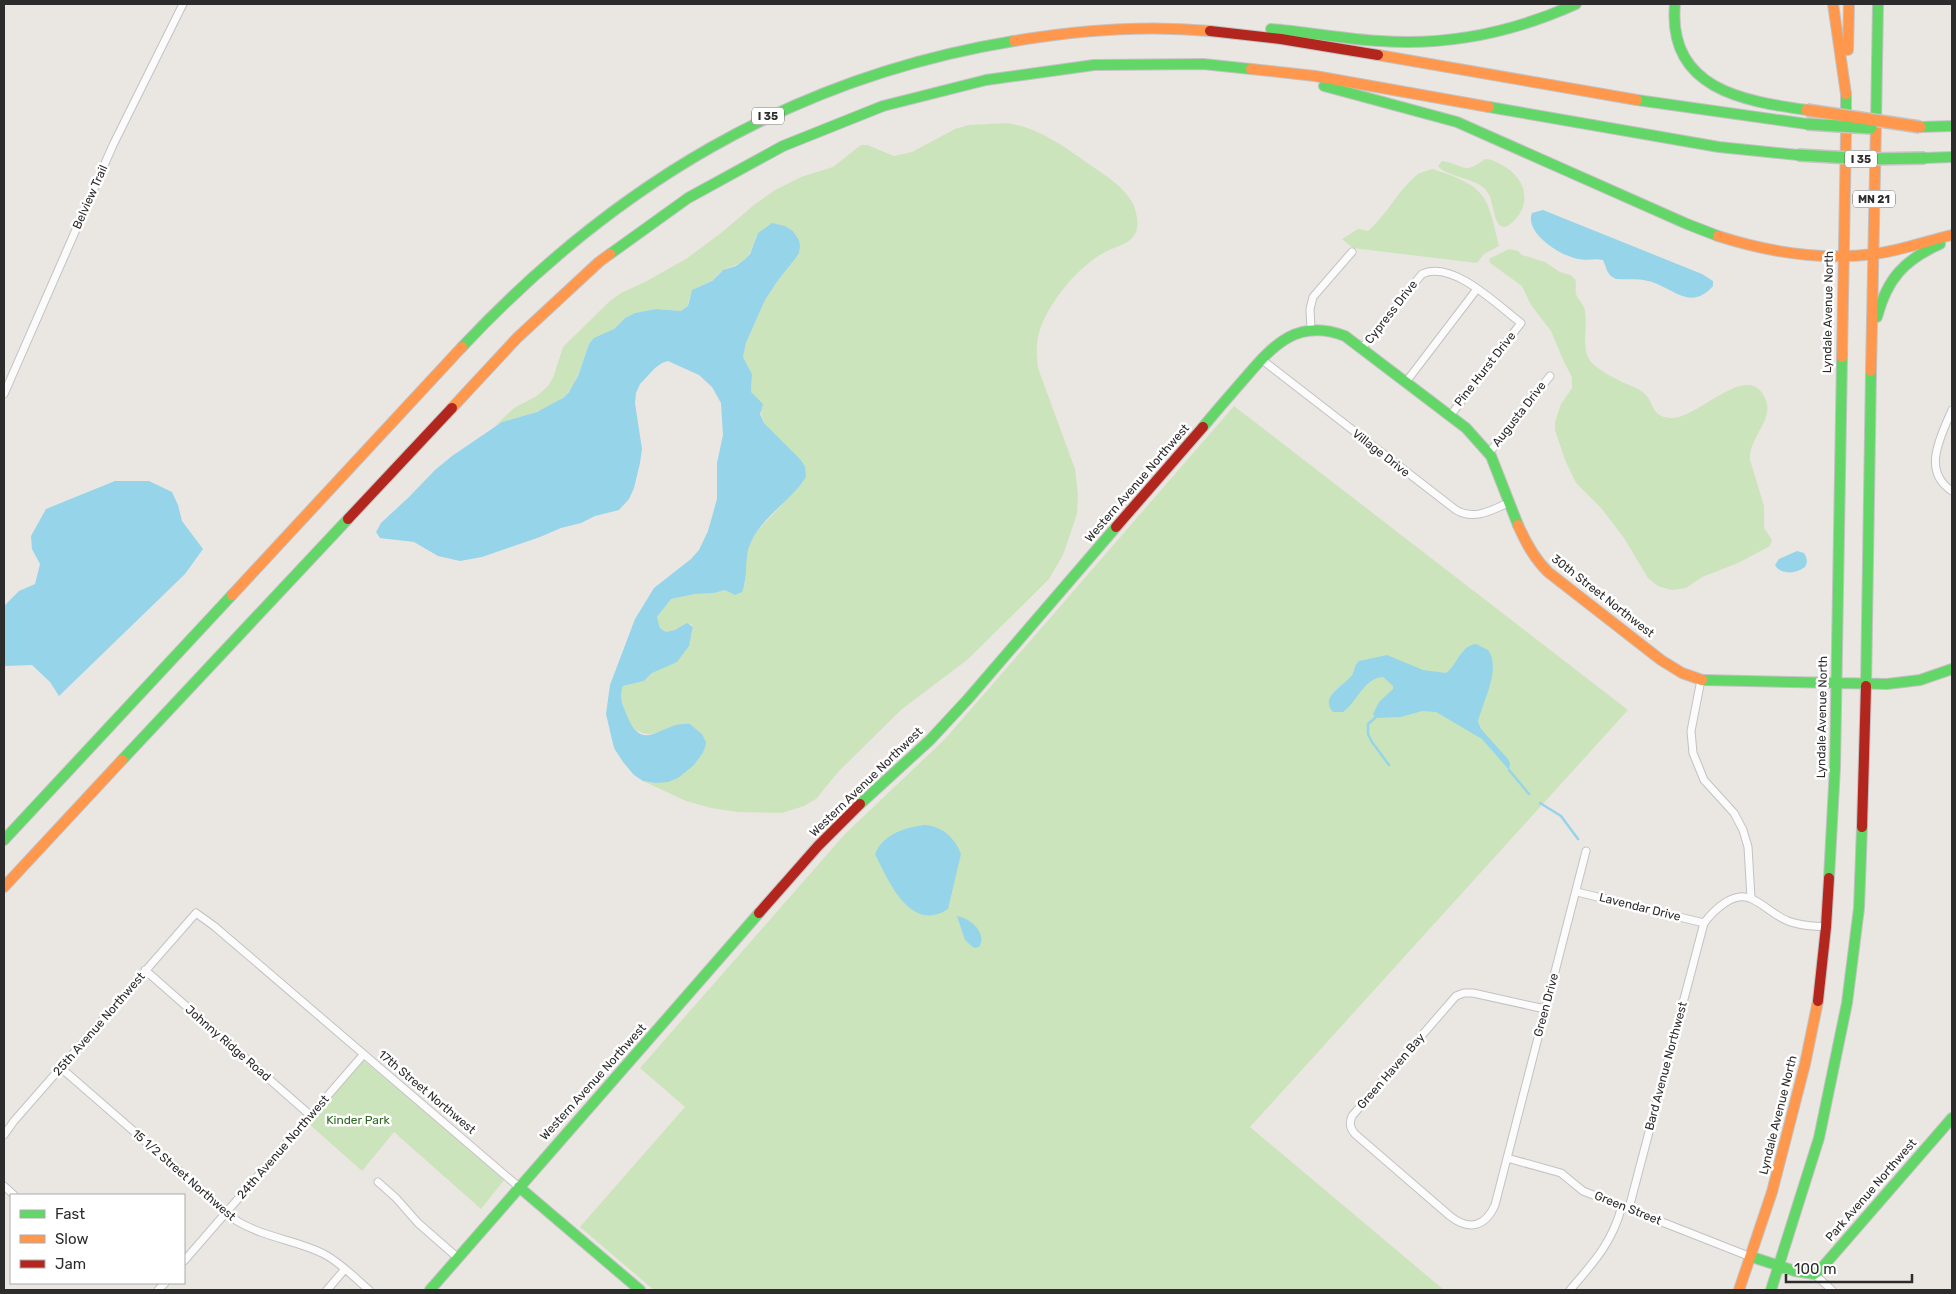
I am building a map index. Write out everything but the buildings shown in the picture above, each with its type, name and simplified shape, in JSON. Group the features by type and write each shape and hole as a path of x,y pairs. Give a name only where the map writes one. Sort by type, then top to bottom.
{"main road":[{"path":"1132,28 1237,26 1290,30 1380,41 1418,42 1456,39 1494,32 1532,22 1576,4"},
{"path":"1675,4 1674,25 1684,56 1693,69 1718,90 1733,96 1770,105 1920,127"},
{"path":"1833,4 1846,94"},
{"path":"1846,94 1849,4"},
{"name":"MN 21","path":"1870,354 1878,4"},
{"name":"I 35","path":"4,840 511,296 564,248 622,202 678,165 741,129 796,103 872,74 938,56 1002,42 1074,32 1132,28 1188,29 1271,36 1655,104 1806,124 1880,129 1952,126"},
{"name":"I 35","path":"4,887 538,316 599,261 679,203 742,166 806,136 870,110 928,92 994,78 1086,65 1174,62 1241,66 1314,76 1719,147 1798,155 1869,159 1952,157"},
{"path":"1241,66 1411,108 1457,122 1720,238 1762,249 1842,256 1873,254 1952,234"},
{"name":"Lyndale Avenue North","path":"1739,1290 1752,1257 1772,1192 1805,1064 1818,1001 1826,927 1834,795 1846,94"},
{"path":"1771,1290 1819,1138 1838,1051 1853,960 1859,908 1866,684 1870,354 1882,298 1892,278 1908,261 1918,254 1952,240"},
{"name":"30th Street Northwest","path":"1310,329 1322,329 1340,334 1362,348 1478,438 1489,453 1530,550 1548,572 1661,660 1682,673 1701,680 1866,684 1904,683 1926,679 1952,669"},
{"name":"Western Avenue Northwest","path":"430,1290 818,846 930,740 968,699 1261,359 1285,338 1310,329"},
{"name":"Park Avenue Northwest","path":"1814,1274 1820,1270 1952,1118"},
{"name":"17th Street Northwest","path":"519,1187 640,1290"},
{"path":"1752,1257 1779,1266 1814,1274"}],"street":[{"name":"Belview Trail","path":"4,394 113,145 183,4"},
{"path":"1310,329 1310,309 1313,297 1352,252"},
{"name":"Cypress Drive","path":"1362,348 1422,274 1430,271 1456,274 1521,323"},
{"path":"1406,382 1477,289"},
{"name":"Pine Hurst Drive","path":"1450,416 1521,323"},
{"name":"Village Drive","path":"1261,359 1456,510 1466,514 1478,514 1510,502"},
{"name":"Augusta Drive","path":"1489,453 1550,376"},
{"path":"1952,410 1934,459 1938,477 1952,491"},
{"path":"1701,680 1692,718 1691,745 1695,761 1704,780 1734,813 1743,830 1748,847 1751,898"},
{"name":"Green Drive","path":"1507,1158 1577,892 1586,851"},
{"name":"Lavendar Drive","path":"1577,892 1704,923"},
{"path":"1704,923 1729,900 1742,897 1751,898 1788,921 1808,926 1826,927"},
{"name":"17th Street Northwest","path":"196,913 519,1187"},
{"name":"25th Avenue Northwest","path":"4,1135 196,913"},
{"name":"Bard Avenue Northwest","path":"1570,1290 1608,1243 1626,1207 1704,923"},
{"name":"Johnny Ridge Road","path":"145,970 310,1115"},
{"name":"Green Haven Bay","path":"1468,1225 1457,1222 1355,1134 1351,1128 1352,1116 1456,996 1472,993 1545,1009"},
{"name":"24th Avenue Northwest","path":"185,1260 363,1055"},
{"name":"15 1/2 Street Northwest","path":"61,1068 226,1212 250,1229 323,1253 369,1290"},
{"path":"1467,1235 1468,1225 1479,1224 1491,1214 1496,1205 1507,1158"},
{"name":"Green Street","path":"1507,1158 1561,1173 1584,1190 1752,1257"},
{"path":"378,1182 396,1198 418,1223 458,1258"},
{"path":"327,1290 345,1269"},
{"path":"1814,1274 1832,1290"}],"green space":[{"path":"1006,123 1030,129 1052,139 1107,177 1131,199 1137,218 1136,232 1130,240 1094,259 1073,277 1047,313 1038,337 1038,368 1075,469 1078,495 1077,514 1063,555 1049,579 967,660 902,709 838,772 816,799 804,806 782,813 738,812 711,808 686,801 643,781 655,783 694,765 705,748 702,734 690,724 662,732 643,733 635,729 629,722 624,709 620,692 623,686 644,681 692,635 693,627 691,624 666,632 660,628 657,617 671,599 725,590 732,593 745,585 746,556 750,543 758,530 797,489 801,460 764,423 756,399 751,392 752,374 743,357 746,343 765,300 795,259 799,240 793,231 785,226 758,233 748,256 739,263 722,271 710,282 694,290 690,296 688,306 681,311 656,309 635,313 625,318 614,329 589,344 573,386 559,401 549,407 510,419 495,426 514,408 537,396 548,386 553,378 563,347 610,301 621,293 686,259 775,190 801,177 833,167 861,145 867,145 894,156 912,152 955,129 969,125"},
{"path":"1485,159 1499,163 1515,174 1523,189 1523,206 1520,213 1506,227 1500,226 1497,221 1491,199 1485,189 1480,185 1446,172 1438,166 1442,161 1468,168"},
{"path":"1433,169 1464,181 1481,194 1491,214 1499,246 1484,254 1477,263 1353,248 1342,239 1358,229 1368,231 1381,218 1411,180 1418,174"},
{"path":"1509,249 1545,262 1575,279 1576,294 1583,306 1586,317 1585,345 1588,358 1603,372 1644,393 1659,415 1670,418 1681,416 1733,388 1746,385 1756,387 1764,396 1767,412 1753,444 1750,460 1764,506 1764,528 1772,540 1770,546 1738,563 1702,577 1686,588 1672,590 1658,586 1648,578 1624,538 1601,508 1576,483 1565,460 1555,430 1555,422 1561,404 1572,388 1572,377 1551,331 1531,305 1522,286 1490,263 1489,259"},
{"path":"1234,406 1628,710 1250,1127 1444,1290 654,1290 580,1227 685,1107 640,1068 845,834 945,739"},
{"name":"Kinder Park","path":"363,1060 505,1179 481,1209 394,1132 362,1171 308,1123"}],"water":[{"path":"1543,210 1702,274 1713,281 1713,286 1705,293 1690,298 1648,281 1616,279 1609,273 1603,260 1582,260 1563,254 1546,243 1539,236 1531,221 1532,213"},
{"path":"772,223 785,226 793,231 799,240 799,253 765,300 746,343 743,357 752,374 751,392 763,404 760,414 764,423 801,460 805,467 806,477 793,494 770,516 756,533 747,554 742,592 735,595 725,590 671,599 657,617 660,628 666,632 675,630 687,623 693,627 689,646 677,662 652,673 644,681 623,686 622,703 632,726 639,733 646,735 654,734 680,724 690,724 702,734 706,742 702,754 694,765 678,778 668,782 655,783 643,781 634,775 614,748 606,714 610,685 635,619 654,588 691,559 699,550 708,531 717,499 717,463 723,435 721,403 712,387 699,375 668,361 655,368 640,384 636,393 635,403 642,449 640,463 634,488 629,499 619,510 595,516 581,523 561,528 482,557 460,561 438,556 414,542 380,538 376,532 381,523 452,456 502,422 537,412 563,398 569,392 578,376 589,344 594,338 614,329 625,318 635,313 656,309 681,311 688,306 692,290 712,281 723,270 736,266 744,260 750,254 758,233"},
{"path":"115,481 149,481 172,492 182,521 203,549 185,574 59,696 50,682 32,665 4,666 4,606 19,591 35,584 40,564 32,549 31,536 46,509"},
{"path":"1797,551 1805,555 1807,562 1805,567 1797,571 1788,572 1777,568 1775,565 1779,559"},
{"path":"1476,644 1488,650 1492,657 1493,666 1490,686 1478,722 1481,729 1508,759 1510,764 1509,770 1482,739 1436,712 1422,711 1401,717 1375,718 1373,714 1379,702 1393,689 1393,686 1383,677 1371,681 1343,712 1333,712 1329,707 1329,701 1334,692 1352,675 1359,661 1387,655 1423,670 1446,673 1466,648"},
{"path":"925,825 942,830 947,834 961,854 948,909 934,915 922,915 902,901 875,854 889,837 903,830"},
{"path":"957,916 962,917 976,927 981,937 979,947 974,948 965,940"}],"waterway":[{"path":"1375,718 1368,724 1368,734 1389,765"},
{"path":"1509,770 1529,794"},
{"path":"1540,803 1561,816 1578,839"}],"traffic: fast":[{"path":"1271,29 1366,40 1406,42 1456,39 1505,29 1553,14 1576,4"},
{"path":"1675,4 1676,33 1683,55 1696,73 1714,86 1735,95 1758,102 1807,110"},
{"path":"1876,122 1878,4"},
{"path":"462,347 520,289 581,236 645,188 712,147 782,111 856,81 933,58 1014,41"},
{"path":"610,254 688,198 783,146 883,106 986,80 1094,65 1203,64 1251,69"},
{"path":"1324,86 1457,122 1718,236"},
{"path":"1846,94 1846,124"},
{"path":"1637,100 1807,124"},
{"path":"1489,107 1719,147 1798,155"},
{"path":"1807,124 1871,128"},
{"path":"1920,127 1952,126"},
{"path":"1798,155 1869,159 1925,158"},
{"path":"1925,158 1952,157"},
{"path":"1877,317 1886,292 1899,272 1916,257 1940,244"},
{"path":"1203,427 1256,366 1277,345 1300,332 1314,330 1328,331 1345,336 1466,428 1491,456 1518,525"},
{"path":"1829,878 1835,767 1842,357"},
{"path":"1866,686 1871,371"},
{"path":"122,760 348,519"},
{"path":"860,804 930,740 968,699 1116,527"},
{"path":"4,840 232,595"},
{"path":"1702,680 1887,684 1920,680 1952,669"},
{"path":"1771,1290 1819,1138 1847,1003 1859,908 1862,827"},
{"path":"430,1290 759,913"},
{"path":"1752,1257 1795,1271 1814,1274 1820,1270 1952,1118"},
{"path":"519,1187 640,1290"}],"traffic: slow":[{"path":"1833,4 1846,94"},
{"path":"1848,50 1849,4"},
{"path":"1014,41 1112,30 1161,28 1210,31"},
{"path":"1378,55 1637,100"},
{"path":"1251,69 1315,76 1489,107"},
{"path":"1807,110 1920,127"},
{"path":"1871,371 1876,122"},
{"path":"1842,357 1846,133"},
{"path":"1718,236 1756,247 1795,254 1854,256 1884,253 1952,235"},
{"path":"452,408 517,338 610,254"},
{"path":"232,595 462,347"},
{"path":"1518,525 1531,550 1548,572 1661,660 1682,673 1702,680"},
{"path":"4,887 122,760"},
{"path":"1739,1290 1772,1192 1805,1064 1818,1001"}],"traffic: jam":[{"path":"1210,31 1281,39 1378,55"},
{"path":"348,519 452,408"},
{"path":"1116,527 1203,427"},
{"path":"1862,827 1866,686"},
{"path":"759,913 818,846 860,804"},
{"path":"1818,1001 1829,878"}]}
